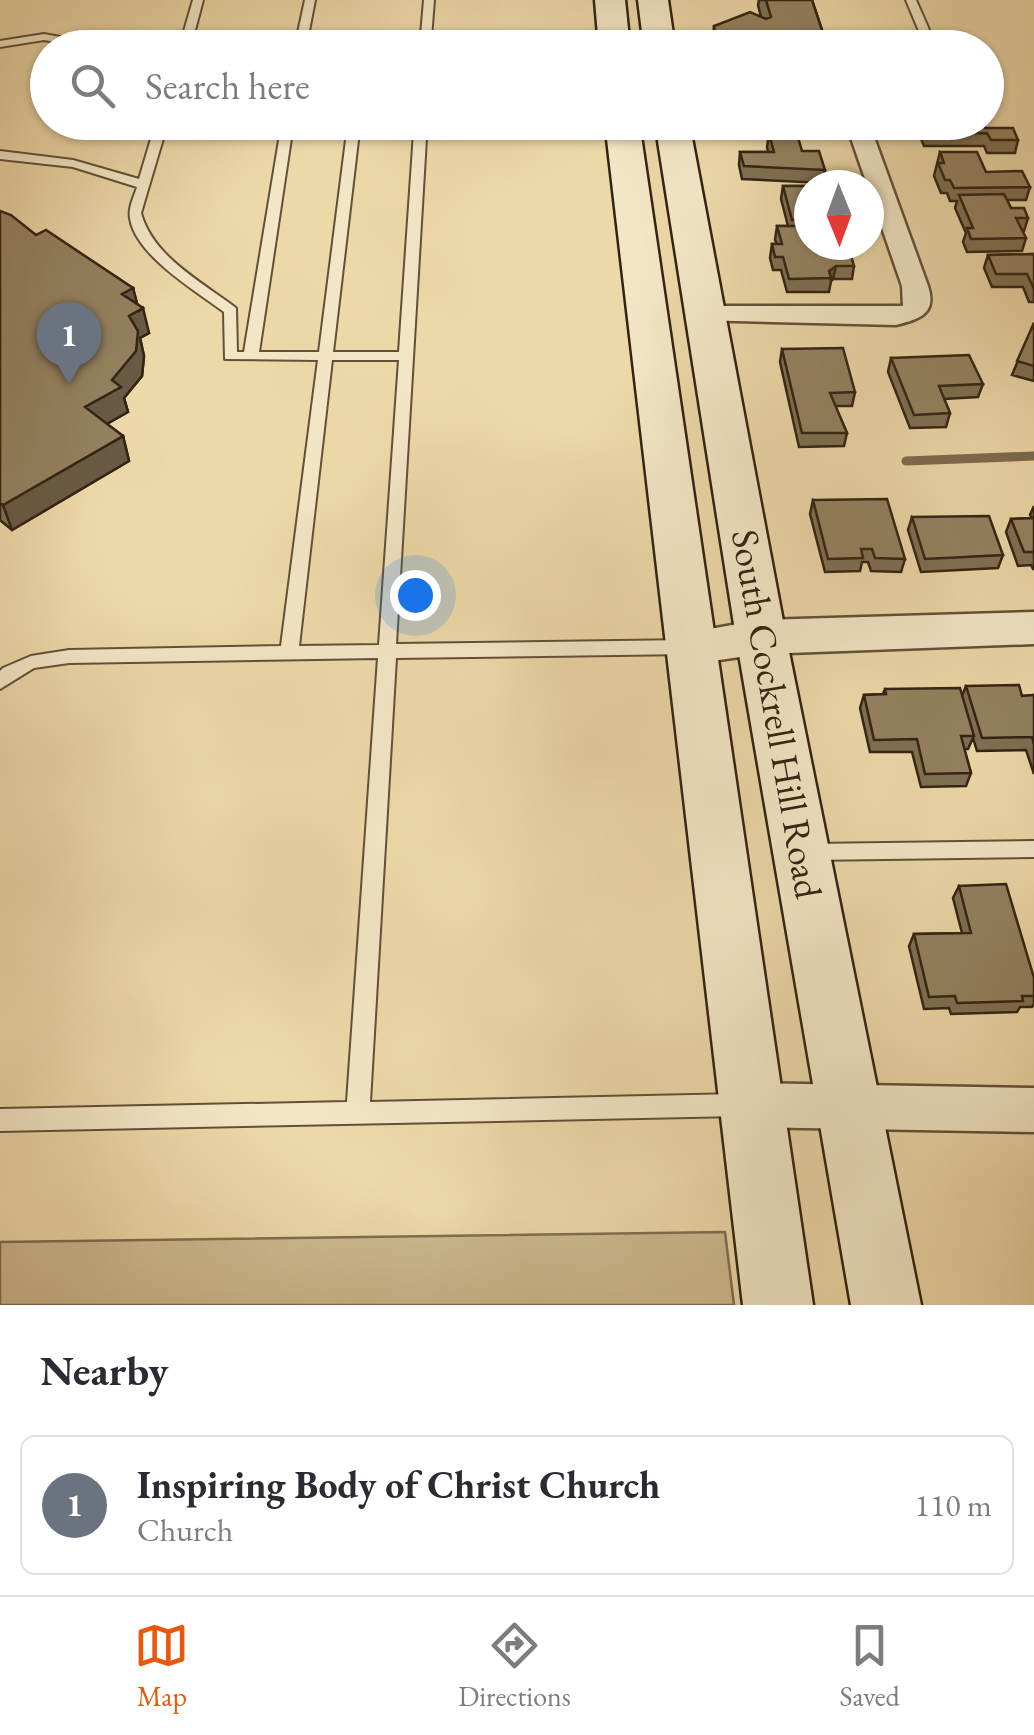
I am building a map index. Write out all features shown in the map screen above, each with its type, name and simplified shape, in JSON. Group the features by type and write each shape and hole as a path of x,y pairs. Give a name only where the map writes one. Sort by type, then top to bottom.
{"main road":[{"path":"610,0 613,30"},
{"path":"653,0 657,30"},
{"name":"South Cockrell Hill Road","path":"624,140 778,1305"},
{"name":"South Cockrell Hill Road","path":"675,140 762,637 886,1305"}],"street":[{"path":"707,314 896,317 915,311 919,300 863,140"},
{"path":"691,647 762,637 1034,628"},
{"path":"752,1105 850,1110 1034,1110"}],"lane":[{"path":"190,30 198,0"},
{"path":"303,30 310,0"},
{"path":"427,30 429,0"},
{"path":"910,0 924,30"},
{"path":"0,44 30,39"},
{"path":"157,140 134,213 135,228 153,250 231,311 230,356 406,356"},
{"path":"251,355 285,140"},
{"path":"289,652 352,140"},
{"path":"358,1113 419,140"},
{"path":"0,155 34,155 87,164 143,186"},
{"path":"3,674 35,660 94,655 691,647"},
{"path":"802,852 1034,848"},
{"path":"0,1120 752,1105"}],"shaded area":[{"path":"725,1232 734,1305 0,1305 0,1242"}],"building":[{"path":"766,0 812,0 822,30 715,30 714,26 750,12 766,19 771,17"},
{"path":"1004,128 1013,128 1018,140 1004,140"},
{"path":"771,140 799,140 802,151 819,151 825,170 744,166 740,152 774,152"},
{"path":"940,152 977,152 986,172 1022,171 1030,187 954,188 950,180 945,180 938,163 944,163"},
{"path":"783,186 794,186 792,220"},
{"path":"1004,194 1011,208 1024,208 1028,218 1016,218 1026,238 971,239 967,228 973,228 959,195"},
{"path":"0,211 36,235 46,230 133,288 122,294 143,308 129,316 138,331 136,351 112,380 121,387 85,407 123,436 3,505 0,503"},
{"path":"777,226 794,226 794,260 852,260 854,266 836,266 829,271 831,278 789,279 783,257 775,257 772,244 782,244"},
{"path":"1034,254 1034,289 1027,274 996,274 988,255"},
{"path":"1034,323 1034,366 1017,361"},
{"path":"843,348 855,392 830,393 847,433 802,433 782,349"},
{"path":"969,355 983,384 939,386 950,413 914,415 891,358"},
{"path":"887,499 905,559 875,558 872,549 861,549 863,558 828,559 813,500"},
{"path":"989,516 1003,555 925,559 912,517"},
{"path":"1034,518 1034,552 1024,552 1011,519"},
{"path":"1019,685 1022,696 1034,695 1034,744 1032,737 982,738 966,686"},
{"path":"960,688 974,736 961,736 971,773 925,774 917,739 874,740 864,695 886,694 885,689"},
{"path":"1006,884 1034,978 1034,996 1022,996 1023,1001 957,1003 955,996 929,997 914,934 971,933 959,886"}],"waterway":[{"path":"906,461 1034,456"}],"place":[{"name":"Inspiring Body of Christ Church","path":"69,384"}]}
